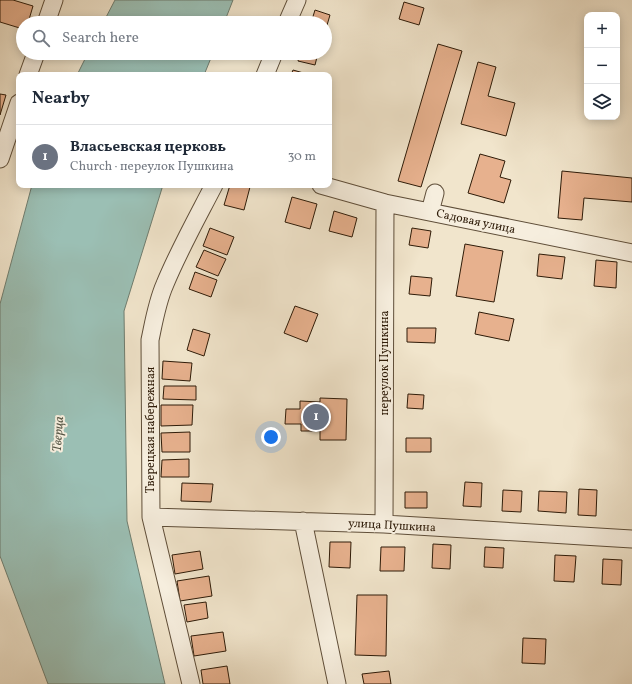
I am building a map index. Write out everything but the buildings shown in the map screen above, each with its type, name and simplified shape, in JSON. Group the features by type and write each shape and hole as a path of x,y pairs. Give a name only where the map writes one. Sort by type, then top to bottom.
{"street":[{"path":"48,16 54,0"},
{"path":"290,16 297,0"},
{"path":"29,72 33,60"},
{"path":"265,72 271,60"},
{"path":"0,159 16,112"},
{"name":"Тверецкая набережная","path":"191,684 151,517 150,340 164,285 181,248 212,188"},
{"name":"Садовая улица","path":"332,188 385,203 632,253"},
{"path":"430,212 435,193"},
{"name":"переулок Пушкина","path":"384,524 385,203"},
{"name":"улица Пушкина","path":"151,517 384,524 632,540"},
{"path":"303,522 337,684"}],"water":[{"path":"115,0 233,0 227,16 107,16"},
{"path":"84,60 210,60 205,72 78,72"},
{"name":"Тверца","path":"31,188 162,188 124,311 127,521 165,684 48,684 0,556 0,304"}],"place":[{"name":"Власьевская церковь","path":"316,417"}]}
